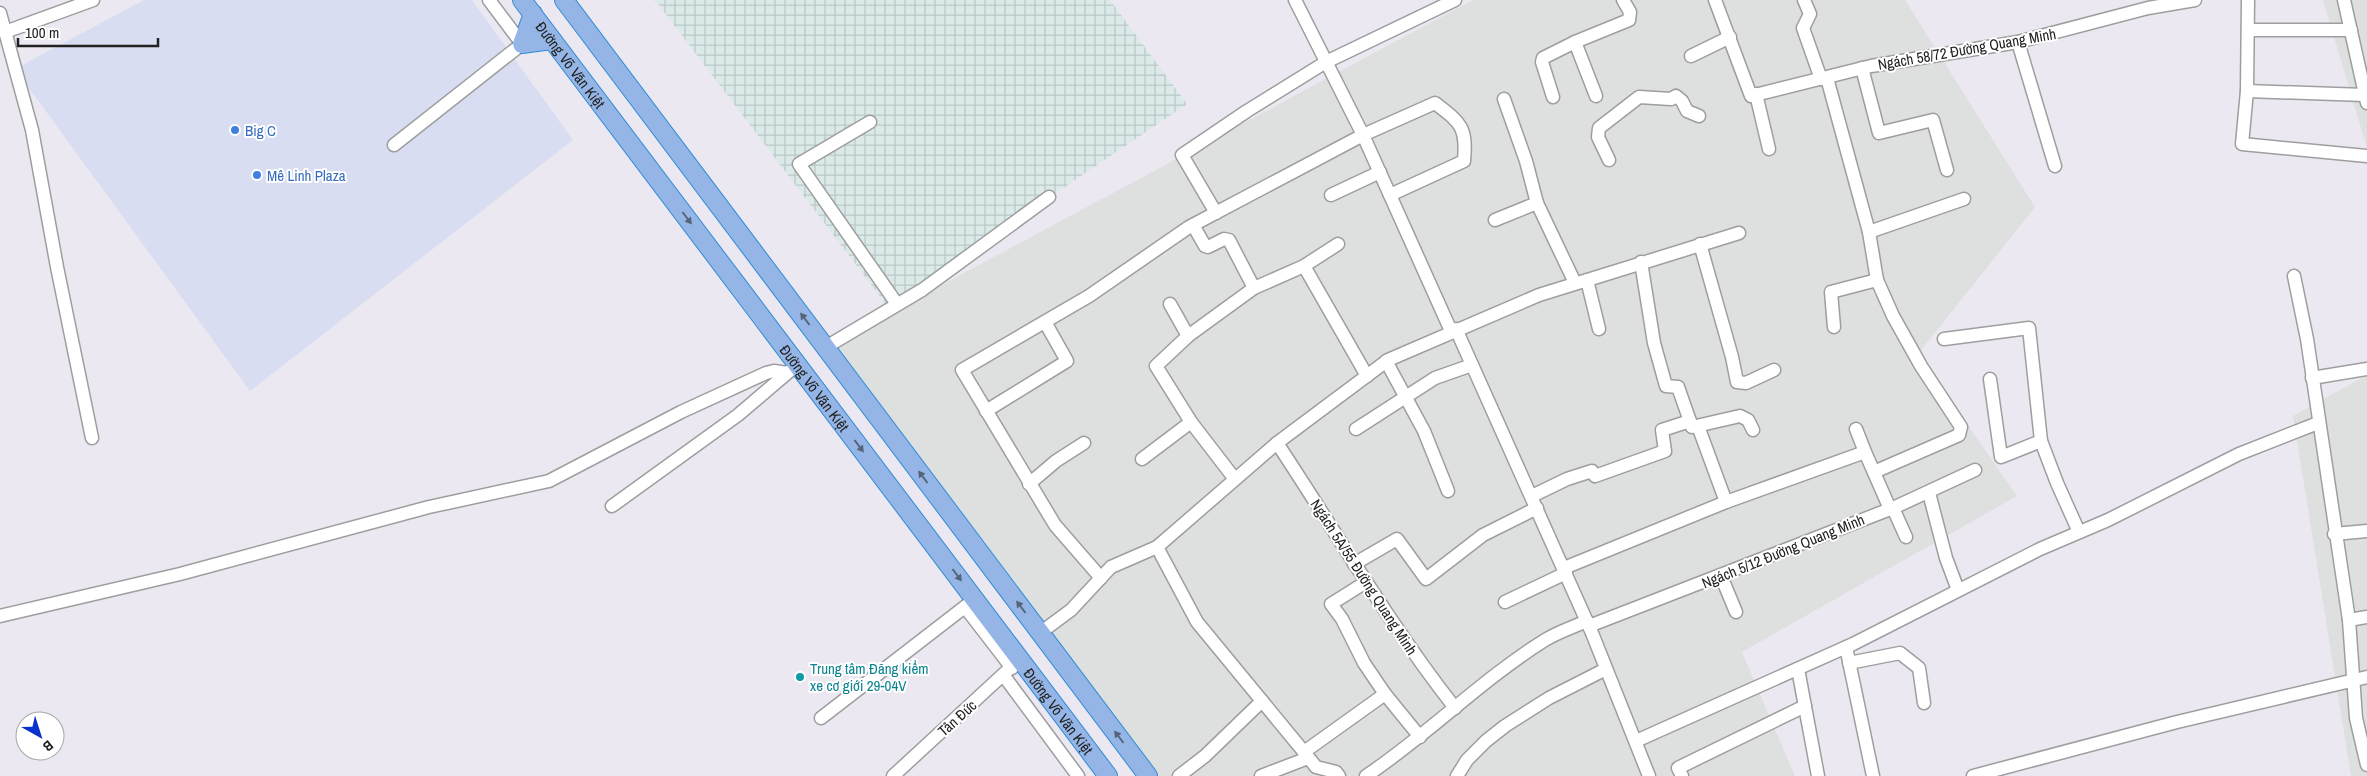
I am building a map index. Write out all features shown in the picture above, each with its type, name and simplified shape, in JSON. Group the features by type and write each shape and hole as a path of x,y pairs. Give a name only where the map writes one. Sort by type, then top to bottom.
{"highway":[{"path":"510,0 531,20 522,44 547,41"},
{"name":"Đường Võ Văn Kiệt","path":"522,0 531,20 671,197 793,369 970,603 1012,668 1108,776"},
{"path":"564,0 1148,776"}],"street":[{"path":"5,32 93,0"},
{"path":"394,144 522,44 489,0"},
{"path":"1295,0 1363,135 1453,330 1472,365 1588,624 1649,776"},
{"path":"1216,213 1182,155 1247,111 1326,62 1456,0"},
{"path":"1553,97 1542,62 1543,58 1575,42 1629,20 1630,12 1623,0"},
{"path":"1804,0 1810,14 1802,28 1824,78 1869,232 1877,280 1893,316 1922,366 1958,421 1962,431 1959,435 1874,472"},
{"name":"Ngách 58/72 Đường Quang Minh","path":"1756,94 1862,68 2018,42 2148,8 2195,0"},
{"path":"2248,0 2247,91 2242,144 2367,156"},
{"path":"2247,91 2366,99 2362,55 2351,30 2344,0"},
{"path":"1720,2 1751,96 1756,94 1769,149"},
{"path":"0,13 32,130 57,267 92,438"},
{"path":"2248,30 2351,30"},
{"path":"1691,56 1730,37"},
{"path":"1575,42 1596,96"},
{"path":"2018,42 2054,166"},
{"path":"1862,68 1879,133 1933,120 1947,170"},
{"path":"1609,160 1598,137 1599,128 1627,108 1634,99 1639,97 1671,99 1676,96 1682,101 1686,111 1700,116"},
{"path":"1504,99 1526,161 1536,203 1581,282 1599,329"},
{"path":"1101,578 1055,525 962,370 1089,296 1193,225 1363,135 1435,103 1459,122 1466,143 1464,161 1390,195"},
{"path":"870,122 799,164 897,304"},
{"path":"1331,195 1380,172"},
{"path":"826,347 938,278 1049,197"},
{"path":"1869,232 1964,199"},
{"path":"1495,220 1536,203"},
{"path":"1193,225 1205,246 1208,247 1224,239 1229,240 1254,288"},
{"path":"1040,633 1071,610 1111,567 1158,547 1234,478 1277,443 1386,361 1453,330 1510,308 1539,294 1739,233"},
{"path":"1234,478 1191,422 1156,366 1188,336 1254,288 1304,266 1338,244"},
{"path":"1700,244 1732,357 1737,382 1746,383 1774,370"},
{"path":"1641,262 1654,343 1666,386 1678,387 1726,502"},
{"path":"1304,266 1366,376"},
{"path":"2294,276 2312,378 2334,534 2349,620 2353,680 2361,717 2367,765"},
{"path":"1834,327 1830,292 1877,280"},
{"path":"1170,304 1188,336"},
{"path":"986,411 1067,361 1045,322"},
{"path":"1944,339 2029,328 2041,441 2079,532"},
{"path":"1386,361 1424,431 1448,492"},
{"path":"1356,429 1435,378 1472,365"},
{"path":"612,506 738,415 793,369"},
{"path":"0,616 180,574 429,507 548,481 681,412 758,377 774,371 793,369"},
{"path":"2312,378 2367,369"},
{"path":"1990,379 2001,456 2041,441"},
{"path":"1354,564 1397,539 1426,579 1483,535 1567,479 1592,471 1595,476 1665,451 1662,430 1740,416 1748,420 1753,430"},
{"path":"1142,459 1191,422"},
{"path":"1636,741 1846,647 1958,590 2239,454 2318,423"},
{"path":"1856,430 1906,537"},
{"path":"1029,484 1056,460 1084,443"},
{"name":"Ngách 5A/55 Đường Quang Minh","path":"1277,443 1417,659 1455,708"},
{"path":"1505,602 1565,571 1726,502 1865,452"},
{"name":"Ngách 5/12 Đường Quang Minh","path":"1366,776 1420,737 1482,685 1547,639 1721,576 1928,493 1975,470"},
{"path":"1928,493 1946,558 1958,590"},
{"path":"2334,534 2367,531"},
{"path":"1158,547 1197,622 1316,767 1336,772 1339,776"},
{"path":"1721,576 1736,612"},
{"path":"1366,582 1331,604 1342,619 1364,663 1420,737"},
{"path":"821,718 970,603"},
{"path":"2349,620 2367,617"},
{"path":"1846,647 1873,776"},
{"path":"1849,663 1900,653 1919,668 1924,702"},
{"path":"1012,668 1078,776"},
{"name":"Tân Đức","path":"893,776 1012,668"},
{"path":"1457,776 1467,760 1505,726 1549,698 1606,669"},
{"path":"1798,669 1818,776"},
{"path":"1973,776 2177,722 2367,677"},
{"path":"1261,776 1306,755 1386,694"},
{"path":"1179,776 1204,756 1262,701"},
{"path":"1682,776 1678,768 1805,706"}],"shaded area":[{"path":"144,0 472,0 573,140 250,391 15,69"},
{"path":"655,0 1110,0 1187,104 888,307"},
{"path":"1473,0 1905,0 2035,207 1918,354 2017,496 1742,652 1795,776 1155,776 826,347"},
{"path":"2323,0 2367,0 2367,148"},
{"path":"2367,375 2367,776 2351,776 2293,416"}],"place":[{"name":"Big C","path":"235,130"},
{"name":"Mê Linh Plaza","path":"257,175"},
{"name":"Trung tâm Đăng kiểm xe cơ giới 29-04V","path":"800,677"}]}
